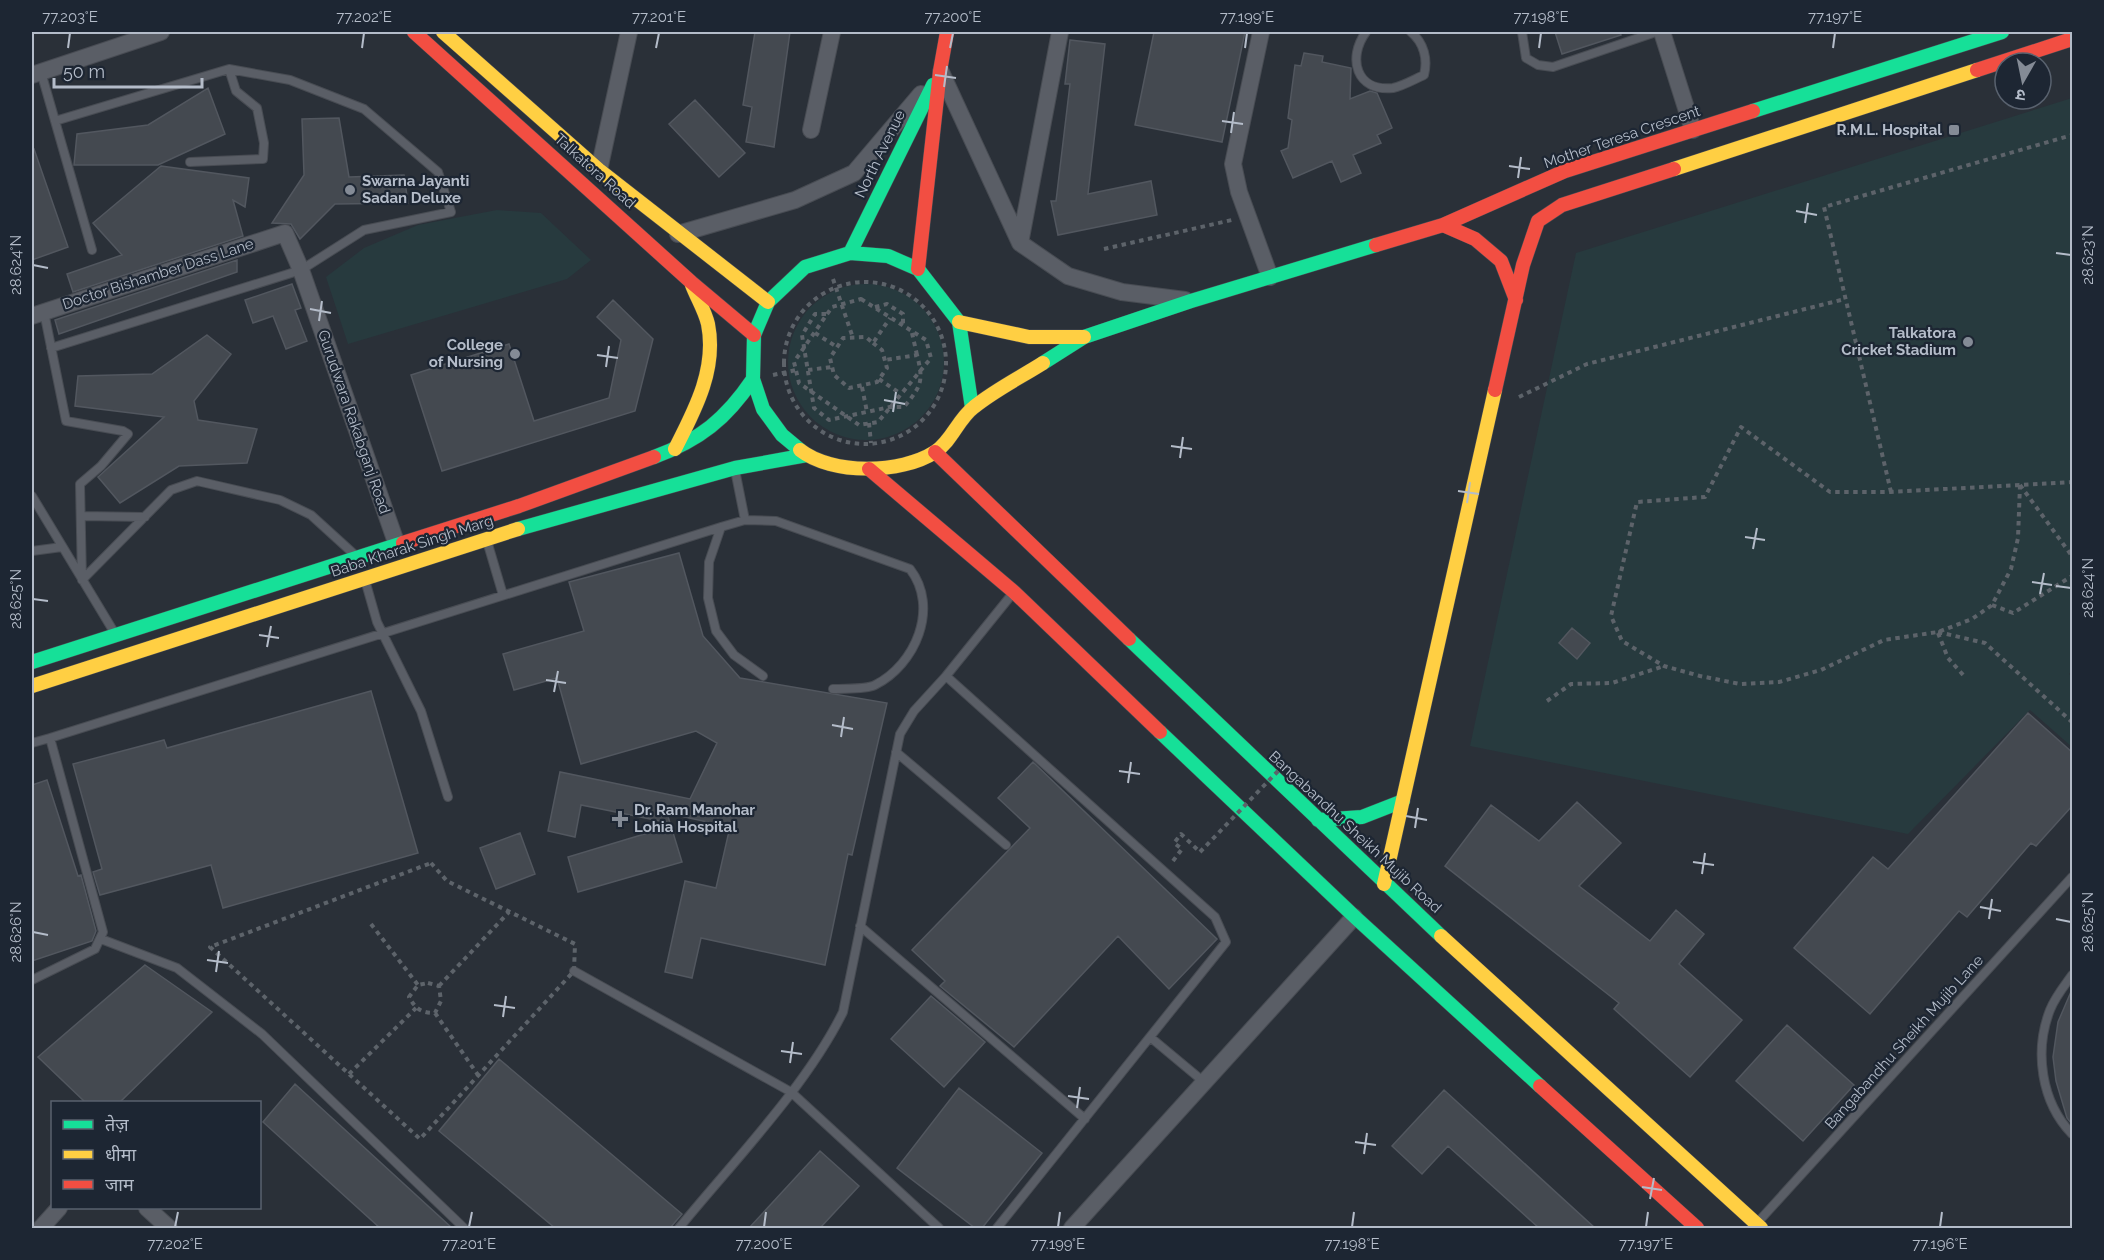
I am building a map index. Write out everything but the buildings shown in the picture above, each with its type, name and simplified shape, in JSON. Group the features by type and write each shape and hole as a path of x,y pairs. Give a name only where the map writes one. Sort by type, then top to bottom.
{"main road":[{"name":"Talkatora Road","path":"414,32 754,335"},
{"name":"Talkatora Road","path":"443,32 599,170 678,234 768,302"},
{"name":"North Avenue","path":"918,269 940,71 947,32"},
{"name":"Mother Teresa Crescent","path":"935,452 945,443 972,408 1084,337 1191,301 1443,225 1565,171 2002,32"},
{"path":"1384,884 1523,265 1538,222 1562,205 2073,39"},
{"name":"North Avenue","path":"850,253 940,71"},
{"path":"1443,225 1475,238 1501,261 1516,301"},
{"path":"935,452 908,463 869,469 837,466 807,455 782,435 763,409 753,379 754,335 768,302 805,267 850,253 888,256 918,269 959,322 972,408"},
{"path":"675,450 691,418 710,365 708,325 692,282"},
{"name":"Mother Teresa Crescent","path":"959,322 1029,337 1084,337"},
{"name":"Baba Kharak Singh Marg","path":"32,662 519,506 675,450 715,425 734,407 753,379"},
{"name":"Bangabandhu Sheikh Mujib Road","path":"935,452 1384,884 1758,1226"},
{"name":"Baba Kharak Singh Marg","path":"32,686 486,539 735,468 807,455"},
{"path":"869,469 921,508 1354,917 1697,1228"},
{"path":"1318,820 1345,822 1359,820 1403,801"}],"street":[{"path":"36,73 161,32"},
{"path":"599,170 629,32"},
{"path":"811,130 832,32"},
{"path":"1020,243 1060,32"},
{"path":"1261,32 1233,164 1237,186 1270,277"},
{"path":"1662,32 1693,130"},
{"path":"678,234 795,200 854,173 940,71 1020,243 1068,276 1122,292 1191,301"},
{"name":"Gurudwara Rakabganj Road","path":"285,233 301,270 397,545"},
{"name":"Doctor Bishamber Dass Lane","path":"38,314 285,233"},
{"path":"1072,1228 1354,917"},
{"path":"41,1228 58,1209"},
{"path":"148,1209 169,1228"}],"lane":[{"path":"1366,32 1356,53 1359,76 1369,85 1394,88 1424,75 1428,62 1418,38 1411,32"},
{"path":"1521,32 1526,58 1538,65 1553,67 1656,32"},
{"path":"51,348 301,270 364,230 452,212 438,172 364,109 290,80 229,69 55,121"},
{"path":"190,162 263,159 264,143 257,108 236,91 229,69"},
{"path":"36,73 55,121 92,249"},
{"path":"38,314 51,348 66,421 123,431 128,434 101,466 80,484 82,580"},
{"path":"735,468 745,520"},
{"path":"82,580 171,490 197,481 280,500 311,515 358,558"},
{"path":"32,499 116,635"},
{"path":"81,516 145,517"},
{"path":"32,743 745,520 776,522 910,569 918,580 925,614 909,658 873,686 833,689"},
{"path":"721,526 709,562 708,598 716,631 734,654 763,676"},
{"path":"486,539 502,595"},
{"path":"32,551 62,547"},
{"path":"364,579 376,622 421,711 448,797"},
{"path":"679,1228 790,1092 828,1039 843,1012 900,734 914,711 946,676 1013,593"},
{"path":"946,676 1215,917 1226,942 998,1228"},
{"path":"32,980 95,949 103,932 50,738"},
{"path":"896,752 1006,845"},
{"name":"Bangabandhu Sheikh Mujib Lane","path":"1758,1226 2073,877"},
{"path":"860,926 1085,1119"},
{"path":"101,939 177,968 262,1034 464,1228"},
{"path":"574,971 790,1092 939,1228"},
{"path":"2073,975 2050,1008 2041,1048 2045,1088 2062,1123 2073,1134"},
{"path":"1150,1037 1204,1082"}],"path":[{"path":"1891,492 1824,207 2073,135"},
{"path":"1104,249 1247,216"},
{"path":"872,282 901,291 925,308 941,334 946,363 941,392 921,422 890,440 861,444 832,437 803,416 788,390 784,360 793,326 811,302 837,287 872,282"},
{"path":"861,298 874,307 926,340 931,358 878,422 859,425 799,383 795,362 832,307 861,298"},
{"path":"1519,397 1587,364 1845,299"},
{"path":"843,303 853,338"},
{"path":"874,307 887,304 903,314 903,326"},
{"path":"827,314 815,314 802,334 814,408 830,420 890,407 904,407 920,387 921,370 912,333"},
{"path":"873,343 890,318"},
{"path":"815,333 837,347"},
{"path":"866,337 873,343 882,350 887,368 877,382 849,388 834,375 830,358 843,338 866,337"},
{"path":"885,360 917,355"},
{"path":"808,370 832,367"},
{"path":"879,379 901,394"},
{"path":"862,387 867,412"},
{"path":"2020,485 2018,538 2011,570 1992,605 1972,619 1938,632 1884,640 1821,670 1779,682 1740,684 1700,676 1664,666 1622,641 1611,616 1637,502 1705,496 1741,427 1830,492 1891,492 2073,482"},
{"path":"2020,485 2073,556"},
{"path":"1992,605 2013,613 2073,576"},
{"path":"1938,632 1948,658 1965,677"},
{"path":"1938,632 1985,643 2073,722"},
{"path":"1547,700 1571,684 1612,683 1664,666"},
{"path":"1165,872 1182,849 1174,843 1181,834 1200,852 1280,769"},
{"path":"431,863 447,881 509,912 575,944 574,971 420,1139 210,947 431,863"},
{"path":"439,986 509,912"},
{"path":"371,924 418,985"},
{"path":"435,1012 424,1013 416,1008 409,998 418,985 428,983 439,986"},
{"path":"435,1012 441,1001 439,986"},
{"path":"349,1074 416,1008"},
{"path":"435,1012 478,1075"}],"green space":[{"path":"2072,98 2072,671 2069,674 2072,676 2072,747 2030,710 1908,834 1470,746 1576,253 2030,111 2053,111 2053,104"},
{"path":"497,210 541,213 591,260 567,279 348,344 326,277 364,248 418,225"},
{"path":"866,284 881,285 896,290 921,307 938,332 943,347 943,377 938,392 921,417 896,434 881,439 866,440 851,439 836,434 811,417 794,392 789,377 788,362 789,347 794,332 811,307 836,290 851,285"}],"traffic: fast":[{"path":"1753,111 2002,32"},
{"path":"850,253 933,85"},
{"path":"1043,363 1084,337 1191,301 1376,245"},
{"path":"800,450 782,435 763,409 753,379 754,335 768,302 805,267 850,253 888,256 918,269 959,322 972,408"},
{"path":"654,457 685,443 711,427 733,406 753,379"},
{"path":"518,529 735,468 807,455"},
{"path":"32,662 403,543"},
{"path":"1129,639 1441,936"},
{"path":"1160,732 1356,918 1540,1086"},
{"path":"1318,820 1362,817 1403,801"}],"traffic: slow":[{"path":"443,32 599,170 768,302"},
{"path":"1674,169 1977,70"},
{"path":"675,449 697,404 707,373 709,357 708,324 692,285"},
{"path":"959,322 1029,337 1084,337"},
{"path":"800,450 830,464 867,469 886,468 921,459 941,447 974,407 1043,363"},
{"path":"1384,884 1495,390"},
{"path":"32,686 518,529"},
{"path":"1441,936 1761,1228"}],"traffic: jam":[{"path":"414,32 691,282 754,335"},
{"path":"918,269 940,71 947,32"},
{"path":"1977,70 2072,39"},
{"path":"1376,245 1443,225 1565,171 1753,111"},
{"path":"1495,390 1523,265 1538,221 1562,205 1674,169"},
{"path":"1443,225 1475,239 1501,261 1516,300"},
{"path":"935,452 1129,639"},
{"path":"403,543 519,506 654,457"},
{"path":"869,469 1014,592 1160,732"},
{"path":"1540,1086 1697,1228"}],"place":[{"name":"R.M.L. Hospital","path":"1954,130"},
{"name":"Swarna Jayanti Sadan Deluxe","path":"350,190"},
{"name":"Talkatora Cricket Stadium","path":"1968,342"},
{"name":"College of Nursing","path":"515,354"},
{"name":"Dr. Ram Manohar Lohia Hospital","path":"620,819"}]}
